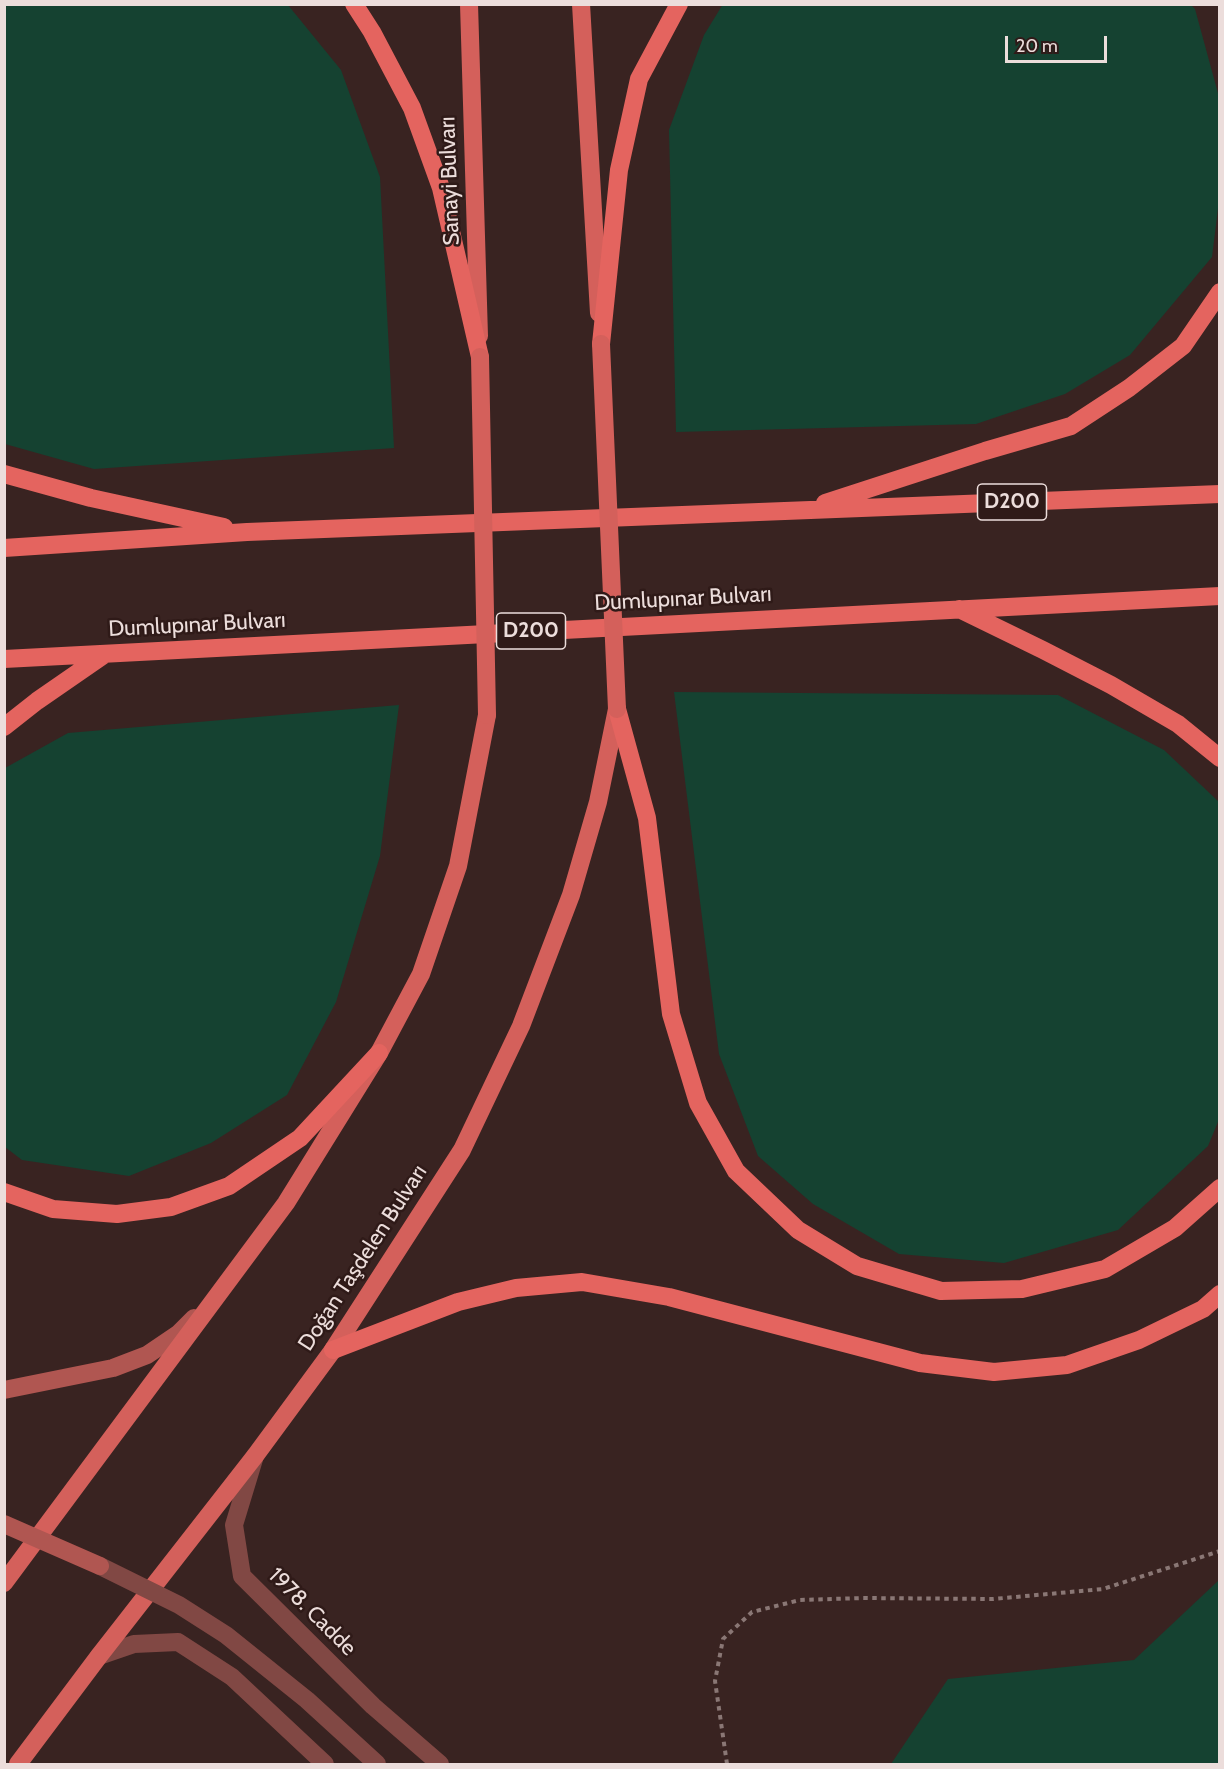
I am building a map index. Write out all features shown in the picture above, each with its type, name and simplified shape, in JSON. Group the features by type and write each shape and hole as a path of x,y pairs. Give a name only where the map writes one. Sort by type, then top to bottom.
{"highway":[{"path":"354,4 372,32 412,108 441,188 480,357"},
{"path":"601,344 619,170 639,79 679,4"},
{"path":"804,510 985,451 1071,426 1129,388 1183,346 1220,292"},
{"path":"4,474 91,498 247,532"},
{"name":"D200","path":"4,548 247,532 1220,494"},
{"name":"Dumlupınar Bulvarı","path":"4,659 1220,596"},
{"path":"957,609 1111,685 1178,724 1220,758"},
{"path":"4,727 36,701 106,654"},
{"path":"617,710 647,818 671,1014 698,1103 736,1171 798,1230 857,1266 941,1291 1022,1289 1105,1269 1175,1228 1220,1188"},
{"path":"4,1192 53,1209 117,1214 171,1207 229,1186 300,1138 379,1053"},
{"path":"333,1350 458,1302 516,1288 582,1281 669,1297 920,1363 994,1372 1077,1362 1139,1340 1203,1309 1220,1294"}],"main road":[{"name":"Sanayi Bulvarı","path":"379,1053 421,974 458,866 487,715 480,357 468,4"},
{"path":"581,4 601,344"},
{"name":"Doğan Taşdelen Bulvarı","path":"18,1764 255,1456 333,1350 462,1150 521,1026 571,896 598,802 617,710 601,344"},
{"path":"4,1583 286,1203 379,1053"},
{"path":"4,1390 113,1368 147,1355 178,1335 228,1281"},
{"path":"4,1524 100,1566"}],"street":[{"name":"1978. Cadde","path":"255,1456 234,1525 242,1576 373,1706 440,1764"},
{"path":"100,1566 179,1605 226,1635 307,1700 377,1764"},
{"path":"99,1656 134,1644 178,1642 232,1677 325,1764"}],"path":[{"path":"727,1764 715,1681 723,1639 752,1612 800,1600 993,1599 1102,1589 1220,1551"}],"green space":[{"path":"723,4 1191,5 1195,9 1219,97 1220,192 1212,257 1130,355 1065,394 976,424 676,432 669,130 704,35"},
{"path":"4,5 288,5 341,70 380,177 394,448 94,469 5,444"},
{"path":"674,692 1058,695 1164,750 1219,802 1220,1117 1208,1146 1118,1230 1004,1263 899,1254 813,1204 758,1156 719,1054"},
{"path":"399,705 380,856 336,1002 287,1095 211,1143 129,1176 22,1160 5,1147 5,768 68,733"},
{"path":"1219,1580 1219,1764 891,1764 948,1679 1134,1660"}]}
